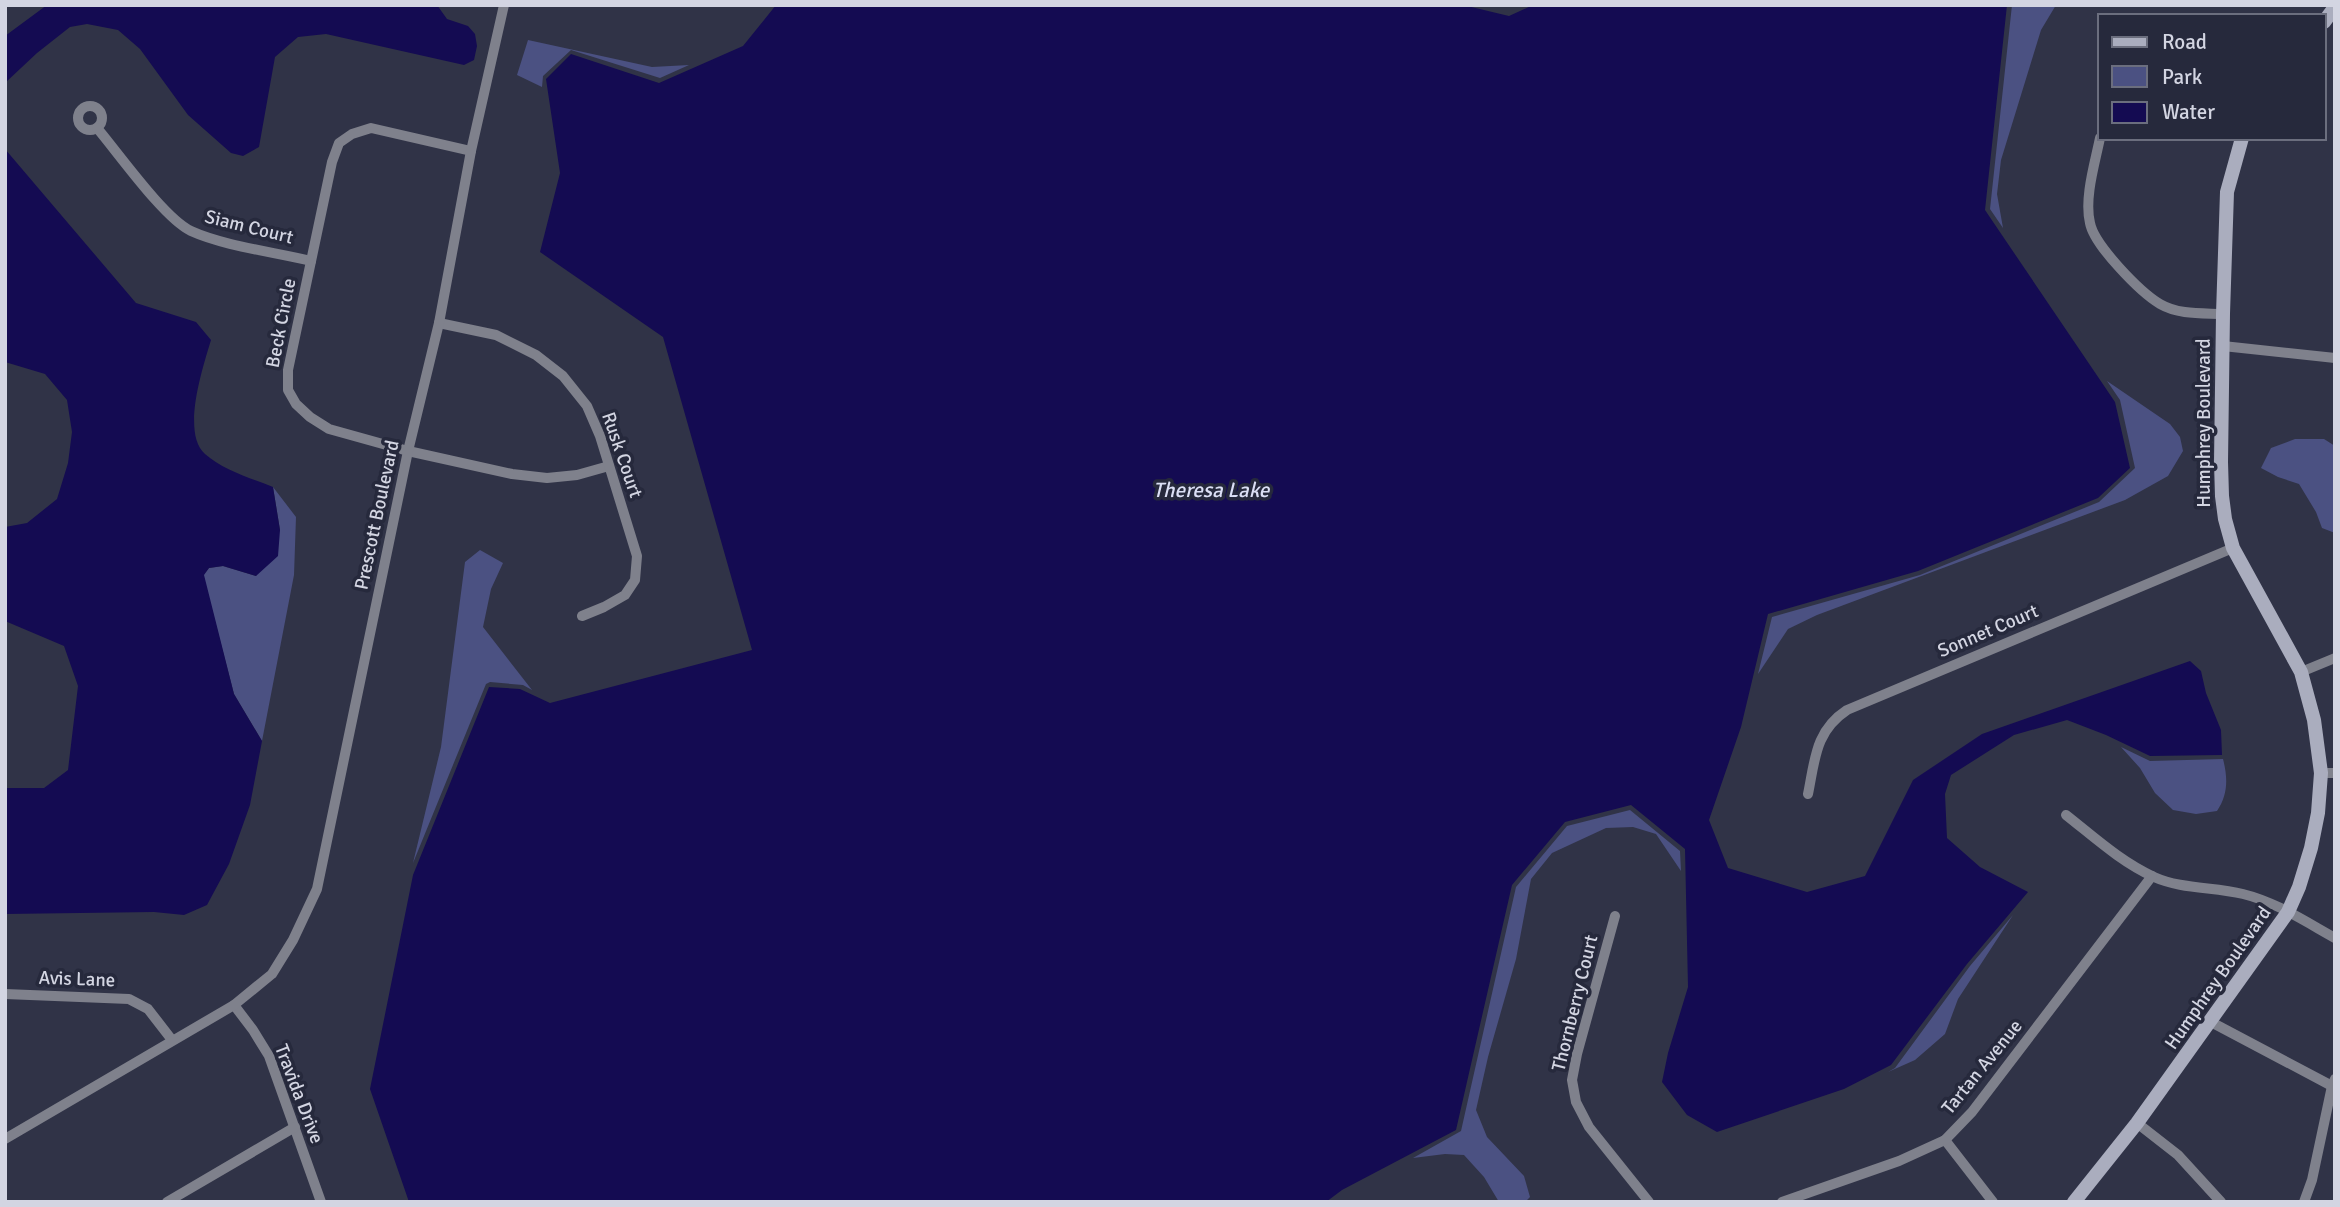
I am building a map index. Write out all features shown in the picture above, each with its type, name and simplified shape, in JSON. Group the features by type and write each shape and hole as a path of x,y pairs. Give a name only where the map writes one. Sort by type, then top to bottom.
{"street":[{"name":"Prescott Boulevard","path":"172,1040 234,1005 272,974 293,940 317,889 408,451 439,323 471,151 504,5"},
{"name":"Siam Court","path":"97,128 167,213 189,230 214,239 311,261"},
{"name":"Beck Circle","path":"471,151 371,128 339,144 332,162 288,370 288,390 296,404 310,418 329,429 408,451 512,474 547,478 577,475 608,466"},
{"path":"2100,140 2090,189 2090,224 2103,248 2139,287 2161,304 2186,313 2223,314"},
{"name":"Humphrey Boulevard","path":"2074,1202 2137,1123 2288,912 2311,848 2328,773 2301,672 2233,548 2225,519 2221,462 2227,192 2241,140"},
{"name":"Rusk Court","path":"439,323 496,335 536,355 563,376 587,406 600,436 637,556 635,580 625,595 582,616"},
{"path":"2223,346 2335,358"},
{"name":"Sonnet Court","path":"1808,794 1819,742 1836,717 1847,710 2233,548"},
{"path":"2301,672 2335,658"},
{"path":"2066,815 2124,861 2152,876 2172,884 2245,894 2288,912 2335,939"},
{"name":"Tartan Avenue","path":"1782,1202 1899,1161 1945,1140 1972,1112 2152,876"},
{"name":"Thornberry Court","path":"1615,915 1572,1080 1576,1102 1589,1127 1649,1202"},
{"name":"Avis Lane","path":"5,994 129,999 148,1009 172,1040"},
{"name":"Travida Drive","path":"234,1005 269,1056 321,1202"},
{"path":"2211,1022 2333,1082 2312,1180 2304,1202"},
{"path":"5,1139 172,1040"},
{"path":"2137,1123 2178,1156 2221,1202"},
{"path":"167,1202 295,1128"},
{"path":"1945,1140 1993,1202"},
{"path":"1808,1193 1816,1202"}],"green space":[{"path":"2012,5 2056,5 2041,30 2001,160 1997,194 2003,228 1990,209"},
{"path":"528,40 652,67 689,65 660,78 571,50 543,76 542,87 517,75"},
{"path":"2107,381 2170,424 2180,437 2183,451 2168,476 2125,500 1817,615 1788,629 1758,674 1772,617 1920,575 2099,502 2135,468 2120,400"},
{"path":"2295,439 2324,439 2335,446 2335,533 2322,528 2299,484 2261,468 2271,448"},
{"path":"273,487 296,517 294,575 262,741 234,694 203,575 209,568 223,566 256,576 280,530"},
{"path":"480,550 503,563 491,589 483,627 532,690 523,685 490,682 486,684 413,863 441,747 465,562"},
{"path":"2121,747 2150,761 2223,759 2226,786 2217,811 2196,814 2173,810 2155,793 2140,768"},
{"path":"1630,810 1680,851 1681,871 1656,834 1633,827 1606,828 1552,853 1531,879 1516,959 1476,1110 1487,1137 1524,1176 1530,1197 1525,1202 1499,1202 1484,1177 1464,1155 1445,1154 1413,1158 1461,1131 1516,887 1567,826"},
{"path":"2013,915 1958,999 1945,1034 1915,1060 1888,1072 1895,1068 1970,966"}],"water":[{"path":"47,5 437,5 447,19 468,26 475,34 477,46 474,60 464,65 326,34 298,37 275,57 259,147 243,156 231,153 188,115 140,49 118,30 87,24 70,27 5,83 5,36"},
{"name":"Theresa Lake","path":"776,5 1463,5 1509,16 1533,5 2007,5 1985,210 2115,402 2130,468 2098,498 1918,571 1768,614 1741,727 1709,820 1728,868 1807,892 1865,876 1913,780 1982,734 2190,661 2201,671 2206,693 2221,730 2222,755 2150,756 2067,720 2014,735 1951,775 1945,794 1947,838 1980,867 2028,892 1967,964 1891,1065 1844,1089 1717,1132 1687,1115 1662,1082 1688,987 1685,849 1631,805 1565,822 1512,885 1456,1130 1342,1190 1326,1202 409,1202 370,1089 413,875 489,687 520,689 550,703 752,650 663,337 540,252 560,173 546,79 571,54 659,83 743,46"},
{"path":"5,149 136,303 196,322 211,340 196,399 194,416 198,444 205,454 220,465 273,487 280,530 278,556 256,576 223,566 209,568 204,575 234,694 262,741 250,805 229,864 207,905 184,915 154,912 5,914 5,788 44,788 68,770 78,686 64,646 5,621 5,527 27,523 57,499 68,463 72,432 67,400 45,374 5,362"}]}
